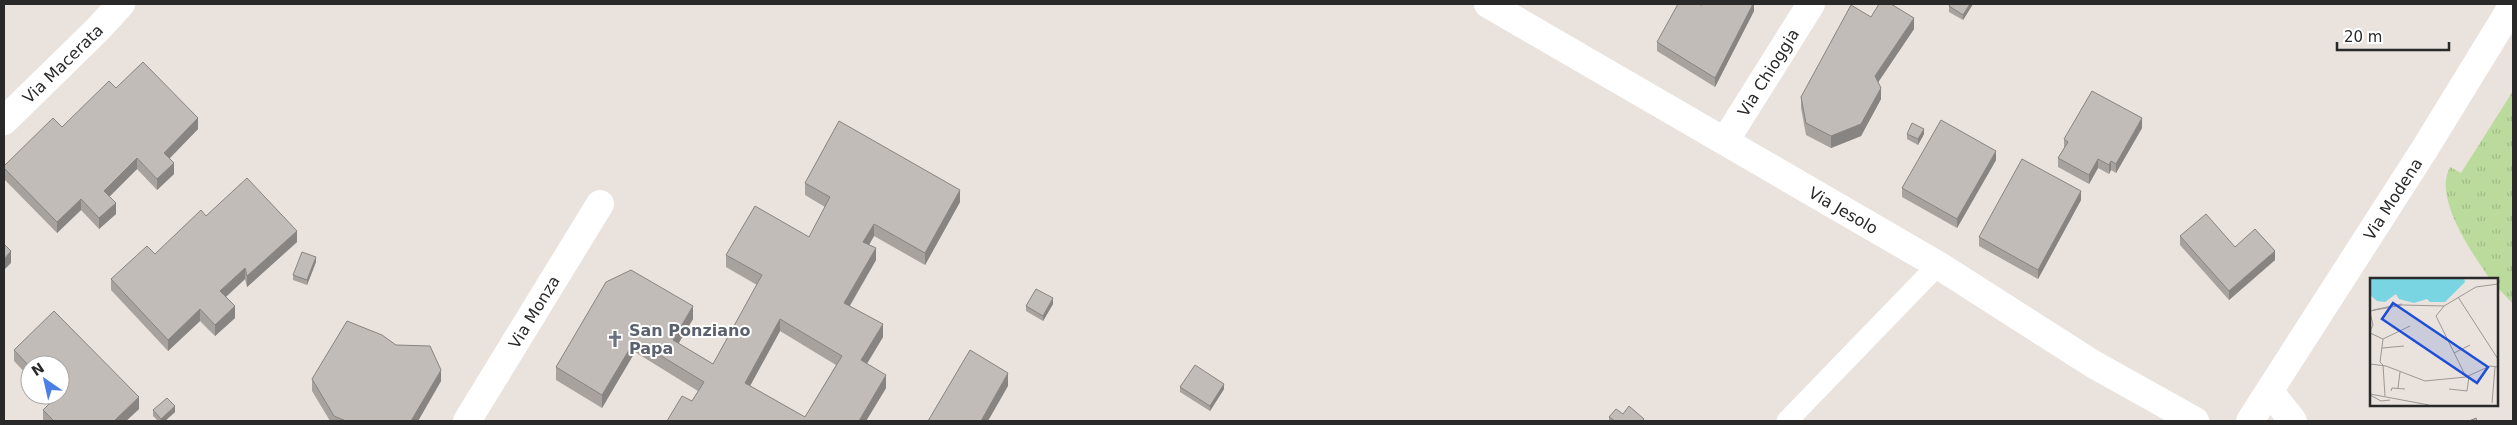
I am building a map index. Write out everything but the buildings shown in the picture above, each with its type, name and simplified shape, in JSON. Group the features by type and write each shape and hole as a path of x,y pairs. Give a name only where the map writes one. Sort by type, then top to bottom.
{"street":[{"name":"Via Macerata","path":"4,121 121,4"},
{"name":"Via Jesolo","path":"1488,4 1938,265 2093,364 2196,421"},
{"name":"Via Chioggia","path":"1725,141 1811,4"},
{"name":"Via Modena","path":"2250,421 2513,5"},
{"name":"Via Monza","path":"467,421 600,204"},
{"path":"2270,392 2293,421"}],"lane":[{"path":"1787,421 1938,265"}],"green space":[{"path":"2513,91 2513,304 2497,287 2497,278 2489,278 2474,255 2450,209 2446,180 2450,167 2461,173"}],"place":[{"name":"San Ponziano Papa","path":"615,339"}]}
